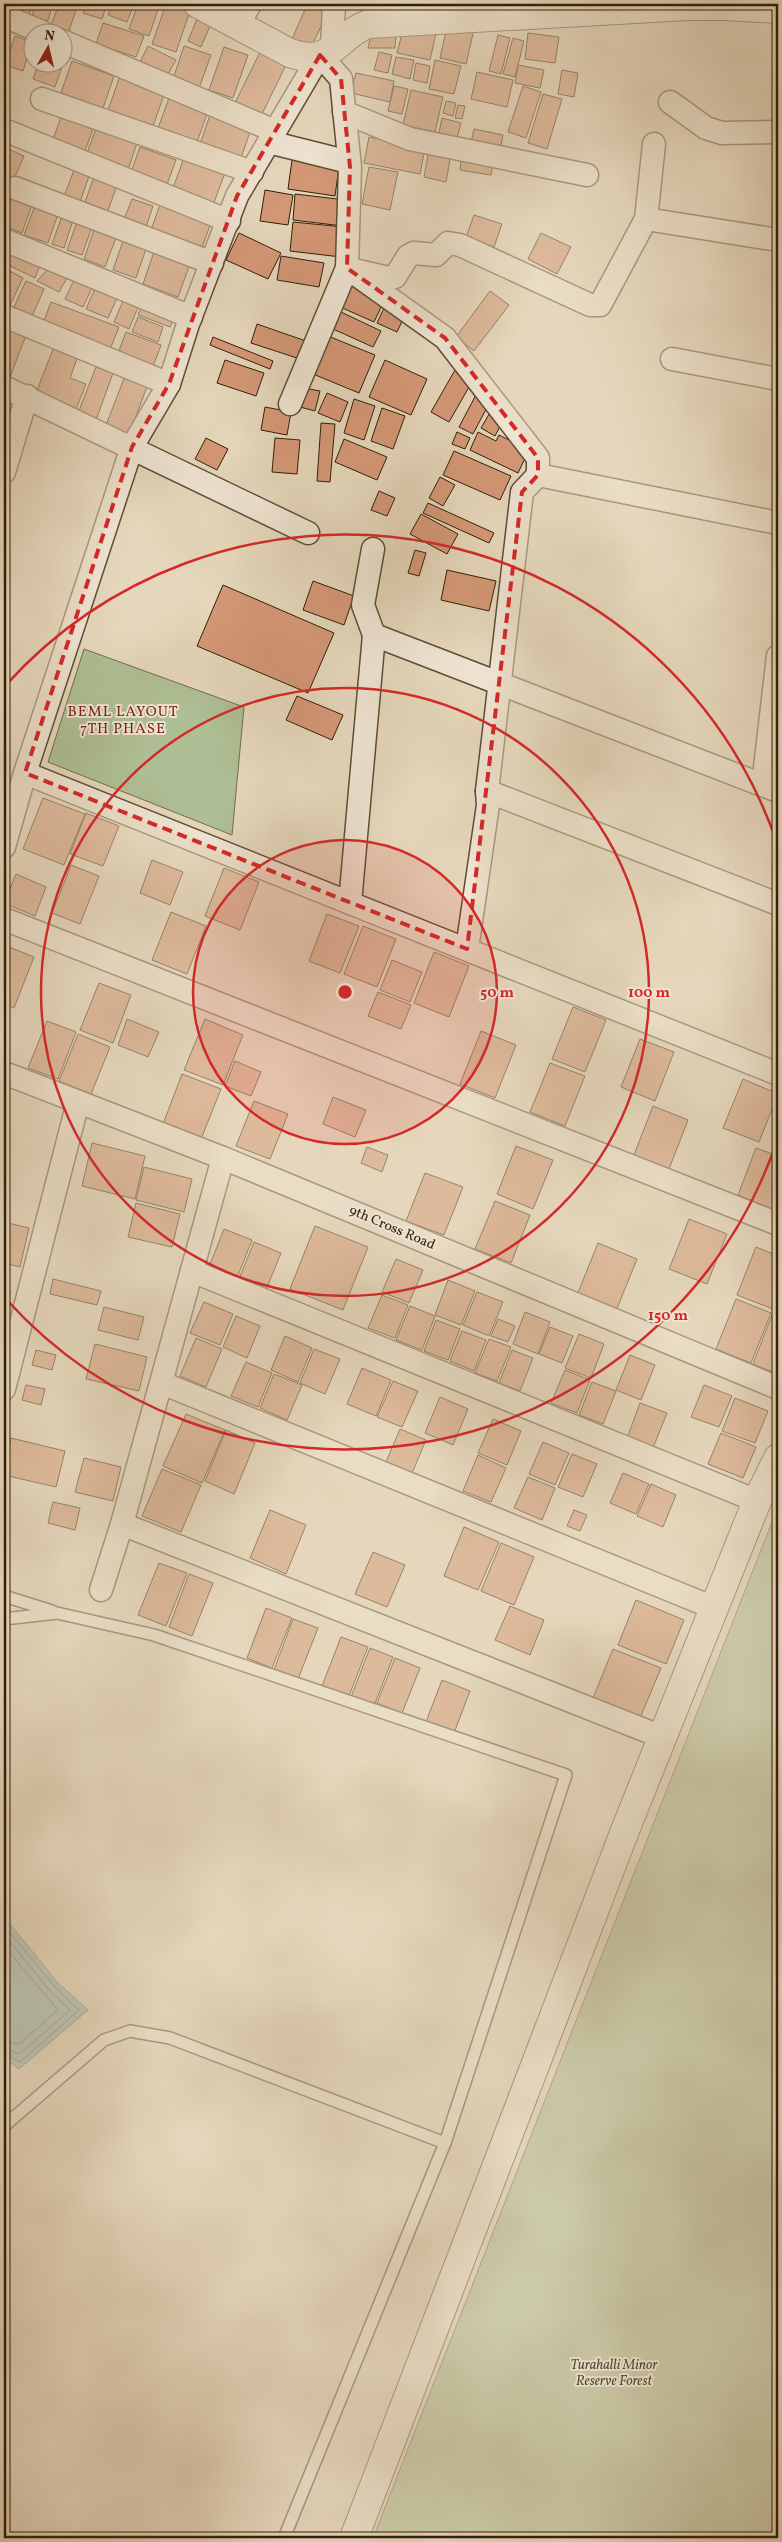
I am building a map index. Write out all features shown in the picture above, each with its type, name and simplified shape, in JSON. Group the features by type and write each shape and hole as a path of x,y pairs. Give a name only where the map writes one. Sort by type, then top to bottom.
{"street":[{"path":"198,4 244,15 298,56 326,53"},
{"path":"290,404 347,268 349,162 341,79 326,53 334,4"},
{"path":"4,848 25,774 132,447 169,384 191,316 237,196 272,136 326,53 346,36 368,24 593,8 716,6 778,9"},
{"path":"4,16 22,24"},
{"path":"72,46 272,136 349,162"},
{"path":"42,99 252,172"},
{"path":"670,102 706,128 722,133 778,132"},
{"path":"344,112 410,139 587,175"},
{"path":"4,130 229,221"},
{"path":"347,268 389,278 395,277 408,256 414,253 436,255 448,244 460,245 590,304 600,305 646,219 654,144"},
{"path":"15,188 212,263"},
{"path":"646,219 778,240"},
{"path":"4,240 191,316"},
{"path":"347,268 445,338 538,458 538,476 522,492 487,791 488,805 467,948"},
{"path":"4,316 169,384"},
{"path":"672,359 778,379"},
{"path":"4,387 27,396 308,533"},
{"path":"4,472 27,396"},
{"path":"538,476 778,523"},
{"path":"350,903 374,635 363,604 373,548"},
{"path":"374,635 770,788 778,656"},
{"path":"25,774 467,948 778,1074"},
{"path":"487,791 778,904"},
{"path":"4,919 778,1224"},
{"name":"9th Cross Road","path":"4,1073 223,1158 778,1388"},
{"path":"4,1389 78,1102"},
{"path":"101,1590 122,1524 223,1158"},
{"path":"192,1271 757,1501"},
{"path":"162,1382 714,1608"},
{"path":"354,2538 662,1738 757,1501 778,1458"},
{"path":"122,1524 662,1738"}],"lane":[{"path":"4,1596 57,1613 154,1635 566,1775 445,2143 284,2538"},
{"path":"4,1619 57,1613"},
{"path":"4,2126 104,2040 130,2031 170,2038 445,2143"}],"highlighted area":[{"path":"320,55 341,79 350,167 347,268 445,338 538,458 538,475 522,492 467,949 25,773 132,447 169,384 237,196"}],"green space":[{"path":"84,649 244,707 232,835 48,762"},
{"name":"Turahalli Minor Reserve Forest","path":"778,1510 778,2538 373,2538 770,1527"}],"water":[{"path":"4,1899 10,1924 58,1983 88,2010 19,2069 4,2058"}],"building":[{"path":"9,4 33,4 28,18 7,10"},
{"path":"36,4 53,4 47,22 31,18"},
{"path":"59,4 78,4 72,22 52,22"},
{"path":"87,4 107,4 102,19 83,13"},
{"path":"112,4 134,4 127,22 108,15"},
{"path":"138,4 160,4 149,36 129,29"},
{"path":"166,4 192,5 176,52 152,44"},
{"path":"368,4 428,4 428,9 367,7"},
{"path":"307,5 327,13 311,48 292,39"},
{"path":"199,14 213,19 201,47 188,41"},
{"path":"103,23 144,36 136,57 96,44"},
{"path":"448,23 474,29 466,64 440,58"},
{"path":"404,26 436,33 430,60 397,53"},
{"path":"396,31 395,48 368,48 372,32"},
{"path":"528,33 559,37 555,63 525,59"},
{"path":"498,35 510,38 501,74 489,71"},
{"path":"15,36 22,38 22,71 5,65"},
{"path":"513,38 524,41 515,77 503,74"},
{"path":"148,46 176,60 167,76 140,62"},
{"path":"184,46 211,55 198,91 172,82"},
{"path":"224,47 248,55 233,98 209,90"},
{"path":"260,52 286,65 260,118 234,105"},
{"path":"379,52 392,55 388,73 374,70"},
{"path":"396,57 414,60 410,79 392,74"},
{"path":"435,60 461,66 454,94 429,89"},
{"path":"72,61 114,76 103,108 61,93 68,72 72,72"},
{"path":"416,63 430,66 427,83 413,80"},
{"path":"518,65 544,70 540,88 515,83"},
{"path":"562,70 578,73 574,97 558,94"},
{"path":"35,72 60,72 55,87 33,79"},
{"path":"477,72 513,80 507,107 471,99"},
{"path":"356,73 394,81 390,102 351,93"},
{"path":"120,76 165,92 152,129 107,113"},
{"path":"394,86 408,89 402,114 388,111"},
{"path":"523,86 541,92 526,138 508,132"},
{"path":"411,90 443,97 435,132 403,125"},
{"path":"543,94 562,99 547,149 528,143"},
{"path":"169,98 208,111 196,145 157,131"},
{"path":"446,101 456,103 453,116 443,113"},
{"path":"458,105 465,106 462,119 455,118"},
{"path":"210,115 251,129 241,158 200,144"},
{"path":"61,117 93,129 83,156 51,145"},
{"path":"442,118 461,123 456,142 438,138"},
{"path":"97,126 138,140 127,173 85,158"},
{"path":"474,129 503,135 500,149 471,143"},
{"path":"369,137 425,148 420,174 364,163"},
{"path":"4,147 24,156 10,188 4,185"},
{"path":"140,147 176,160 166,187 130,175"},
{"path":"429,150 451,154 446,182 424,177"},
{"path":"462,153 494,158 491,175 460,170"},
{"path":"185,155 226,170 213,205 172,191"},
{"path":"292,160 339,167 335,196 288,189"},
{"path":"369,167 398,172 390,210 362,204"},
{"path":"74,170 89,176 78,208 62,202"},
{"path":"96,171 119,180 106,216 83,208"},
{"path":"265,190 293,195 288,225 260,221"},
{"path":"10,194 33,202 22,233 4,226 4,212"},
{"path":"295,194 346,200 343,226 293,220"},
{"path":"132,199 153,206 145,230 123,222"},
{"path":"162,199 213,217 201,250 150,233"},
{"path":"36,203 59,211 48,243 24,235"},
{"path":"474,215 502,224 494,247 466,237"},
{"path":"62,216 73,220 64,248 52,244"},
{"path":"77,222 92,227 82,255 67,250"},
{"path":"293,222 344,227 341,257 290,251"},
{"path":"95,227 117,235 105,267 84,259"},
{"path":"239,233 281,253 268,279 226,260"},
{"path":"541,233 571,247 557,274 528,259"},
{"path":"125,235 148,243 136,278 113,270"},
{"path":"4,248 40,265 35,278 4,263"},
{"path":"155,249 191,261 178,297 143,284"},
{"path":"281,256 324,263 319,287 277,280"},
{"path":"4,268 23,278 9,307 4,304"},
{"path":"48,269 67,278 59,292 37,281"},
{"path":"74,280 92,288 83,307 65,299"},
{"path":"26,281 44,289 32,316 14,307"},
{"path":"98,282 120,292 108,318 86,309"},
{"path":"349,282 385,299 374,322 338,306"},
{"path":"490,291 509,305 474,351 456,337"},
{"path":"126,294 141,300 129,329 114,322"},
{"path":"51,302 119,327 109,352 42,326"},
{"path":"143,303 175,316 170,327 138,315"},
{"path":"385,306 405,315 397,332 377,323"},
{"path":"341,312 381,331 373,347 333,329"},
{"path":"138,317 163,327 158,342 132,332"},
{"path":"6,322 28,330 10,377 4,375 4,328"},
{"path":"257,324 306,341 300,359 251,343"},
{"path":"126,332 161,345 152,369 117,356"},
{"path":"328,336 375,355 359,393 313,374"},
{"path":"213,337 273,361 270,369 210,345"},
{"path":"55,344 79,353 70,378 86,384 76,409 36,393"},
{"path":"225,360 264,373 256,396 217,383"},
{"path":"385,360 427,379 411,415 369,397"},
{"path":"96,367 113,373 96,420 78,413"},
{"path":"455,370 473,380 449,422 431,412"},
{"path":"125,376 148,384 129,434 106,425"},
{"path":"304,388 320,391 315,411 300,407"},
{"path":"478,391 492,398 473,434 459,427"},
{"path":"327,393 348,402 340,422 318,413"},
{"path":"354,399 375,406 364,440 344,433"},
{"path":"265,407 291,412 287,435 261,430"},
{"path":"382,408 405,416 393,449 371,441"},
{"path":"492,409 505,417 495,436 481,428"},
{"path":"321,423 335,424 330,482 317,481"},
{"path":"457,432 470,438 465,449 452,444"},
{"path":"478,432 496,441 499,435 529,450 518,473 470,450"},
{"path":"206,438 228,449 217,470 195,459"},
{"path":"275,438 300,440 297,474 272,472"},
{"path":"344,439 387,457 377,480 335,462"},
{"path":"454,451 511,476 500,500 443,475"},
{"path":"440,477 455,485 443,506 429,498"},
{"path":"379,491 395,498 387,516 371,510"},
{"path":"428,503 494,533 489,543 423,513"},
{"path":"421,514 458,534 447,554 410,534"},
{"path":"415,550 426,553 419,576 408,573"},
{"path":"447,570 496,581 489,611 441,600"},
{"path":"313,581 354,596 344,625 303,610"},
{"path":"223,585 334,633 308,693 197,646"},
{"path":"297,696 343,715 332,740 286,720"},
{"path":"43,798 85,814 64,865 23,849"},
{"path":"86,813 119,826 103,866 70,854"},
{"path":"152,860 183,872 170,905 140,893"},
{"path":"71,865 99,876 80,924 52,913"},
{"path":"224,868 259,882 240,930 205,916"},
{"path":"16,874 46,887 35,916 4,903"},
{"path":"171,912 206,926 187,974 152,960"},
{"path":"327,914 359,926 340,973 309,961"},
{"path":"363,926 396,939 377,987 344,974"},
{"path":"4,945 34,957 14,1008 4,1004"},
{"path":"434,952 469,966 449,1017 414,1003"},
{"path":"392,960 422,972 410,1002 380,990"},
{"path":"99,983 131,995 113,1043 80,1030"},
{"path":"378,992 411,1005 401,1029 368,1016"},
{"path":"573,1007 606,1020 585,1072 552,1059"},
{"path":"127,1019 159,1032 148,1057 118,1045"},
{"path":"205,1019 243,1035 223,1085 184,1070"},
{"path":"47,1021 76,1032 58,1079 28,1068"},
{"path":"481,1031 516,1045 495,1098 460,1084"},
{"path":"78,1034 110,1047 91,1094 59,1081"},
{"path":"640,1039 674,1052 655,1101 621,1087"},
{"path":"235,1061 261,1072 251,1096 225,1086"},
{"path":"550,1063 585,1076 565,1126 530,1112"},
{"path":"182,1074 221,1089 201,1139 163,1124"},
{"path":"743,1079 778,1094 759,1142 723,1128"},
{"path":"333,1097 366,1110 355,1137 323,1124"},
{"path":"254,1101 288,1114 270,1159 236,1146"},
{"path":"653,1106 688,1120 669,1169 634,1155"},
{"path":"92,1143 145,1156 135,1199 82,1186"},
{"path":"516,1146 553,1160 533,1209 497,1194"},
{"path":"367,1147 388,1155 382,1172 361,1163"},
{"path":"756,1148 778,1156 778,1201 775,1210 738,1195"},
{"path":"144,1167 192,1179 184,1212 136,1200"},
{"path":"425,1173 463,1187 444,1235 406,1221"},
{"path":"495,1201 530,1215 511,1263 475,1249"},
{"path":"136,1203 180,1214 172,1247 128,1237"},
{"path":"689,1219 727,1234 707,1284 669,1269"},
{"path":"4,1222 29,1228 20,1267 4,1263"},
{"path":"315,1226 368,1247 343,1310 290,1289"},
{"path":"224,1229 252,1240 237,1278 209,1267"},
{"path":"254,1242 281,1253 266,1290 239,1279"},
{"path":"598,1243 637,1259 616,1311 577,1295"},
{"path":"756,1247 778,1256 778,1311 737,1295"},
{"path":"396,1259 423,1270 409,1303 382,1292"},
{"path":"53,1279 101,1291 97,1305 50,1294"},
{"path":"448,1280 475,1291 461,1325 435,1315"},
{"path":"477,1292 503,1302 489,1336 463,1325"},
{"path":"382,1295 408,1305 395,1338 368,1328"},
{"path":"736,1299 771,1313 751,1363 716,1349"},
{"path":"204,1302 233,1314 220,1345 190,1333"},
{"path":"410,1306 435,1316 422,1350 396,1340"},
{"path":"104,1307 144,1317 138,1340 98,1330"},
{"path":"525,1312 550,1322 538,1354 513,1344"},
{"path":"772,1315 778,1317 778,1365 775,1373 753,1364"},
{"path":"236,1316 260,1326 247,1358 223,1347"},
{"path":"498,1319 515,1326 508,1342 491,1336"},
{"path":"436,1320 460,1329 448,1360 424,1351"},
{"path":"550,1327 573,1336 562,1363 539,1354"},
{"path":"462,1331 486,1340 474,1371 450,1361"},
{"path":"579,1334 604,1344 591,1378 565,1368"},
{"path":"285,1336 312,1348 298,1382 271,1370"},
{"path":"196,1338 222,1349 206,1387 180,1376"},
{"path":"489,1339 511,1347 497,1381 475,1373"},
{"path":"95,1344 147,1357 139,1391 86,1379"},
{"path":"314,1349 340,1359 325,1394 300,1383"},
{"path":"36,1350 56,1355 52,1370 32,1365"},
{"path":"512,1350 533,1358 520,1391 499,1383"},
{"path":"630,1355 655,1365 641,1400 616,1390"},
{"path":"246,1362 272,1373 258,1407 231,1396"},
{"path":"362,1368 391,1380 376,1416 347,1404"},
{"path":"565,1370 590,1380 577,1413 551,1403"},
{"path":"274,1374 302,1385 287,1420 260,1408"},
{"path":"393,1381 418,1391 402,1427 377,1417"},
{"path":"592,1382 616,1391 603,1424 579,1415"},
{"path":"26,1385 45,1389 41,1405 22,1400"},
{"path":"704,1385 732,1396 719,1427 691,1417"},
{"path":"440,1397 468,1409 453,1445 425,1433"},
{"path":"735,1398 768,1411 755,1443 722,1431"},
{"path":"640,1403 667,1413 653,1448 627,1438"},
{"path":"186,1414 225,1430 202,1483 163,1466"},
{"path":"493,1419 521,1431 507,1465 478,1453"},
{"path":"400,1429 426,1440 412,1473 386,1462"},
{"path":"226,1430 255,1443 234,1494 205,1481"},
{"path":"721,1433 756,1447 743,1478 708,1464"},
{"path":"11,1438 65,1451 56,1487 4,1475"},
{"path":"543,1442 569,1453 555,1485 529,1474"},
{"path":"572,1454 597,1464 583,1497 558,1487"},
{"path":"478,1455 506,1468 491,1502 463,1491"},
{"path":"84,1458 121,1467 113,1501 75,1492"},
{"path":"162,1469 201,1485 181,1532 142,1516"},
{"path":"623,1473 649,1484 636,1514 610,1503"},
{"path":"528,1477 555,1488 542,1520 514,1508"},
{"path":"651,1484 676,1495 663,1527 637,1516"},
{"path":"53,1502 80,1508 75,1530 48,1523"},
{"path":"270,1510 306,1525 286,1574 250,1558"},
{"path":"574,1510 587,1515 580,1531 567,1526"},
{"path":"464,1527 499,1542 478,1590 444,1576"},
{"path":"501,1543 534,1557 514,1605 481,1591"},
{"path":"373,1552 405,1565 387,1607 355,1594"},
{"path":"159,1563 187,1573 166,1626 138,1615"},
{"path":"189,1574 213,1583 192,1636 169,1627"},
{"path":"636,1600 684,1620 666,1664 618,1645"},
{"path":"510,1606 544,1620 530,1655 495,1640"},
{"path":"266,1608 292,1618 272,1668 247,1658"},
{"path":"293,1619 318,1628 298,1679 274,1670"},
{"path":"341,1637 368,1647 349,1696 322,1686"},
{"path":"370,1648 393,1657 374,1706 351,1697"},
{"path":"613,1649 661,1668 640,1718 593,1698"},
{"path":"395,1658 420,1668 402,1713 377,1703"},
{"path":"442,1680 470,1691 454,1733 426,1722"}],"district":[{"name":"BEML LAYOUT 7TH PHASE","path":"123,720"}]}
